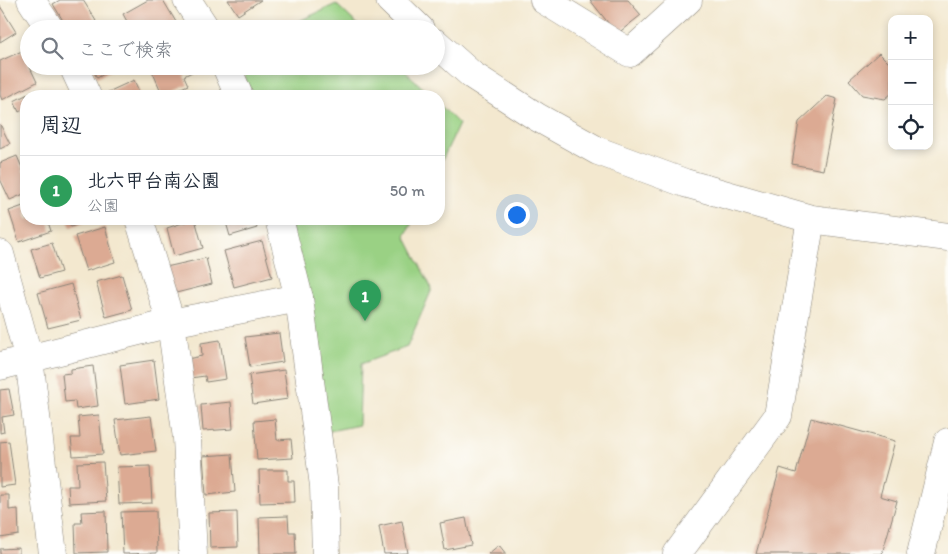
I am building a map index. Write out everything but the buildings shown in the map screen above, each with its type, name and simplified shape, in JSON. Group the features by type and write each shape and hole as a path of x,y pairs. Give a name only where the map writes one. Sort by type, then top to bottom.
{"main road":[{"path":"31,0 44,20"},
{"path":"187,0 200,20"},
{"path":"390,0 411,20"},
{"path":"544,0 630,53 688,0"},
{"path":"445,51 472,75 537,117 598,151 685,183 811,219 948,237"},
{"path":"76,75 84,90"},
{"path":"230,75 236,90"},
{"path":"677,554 778,416 811,219"},
{"path":"142,225 171,323 187,438 193,554"},
{"path":"281,225 299,298 324,486 326,554"},
{"path":"0,254 29,360 53,554"},
{"path":"0,366 171,323 299,298"},
{"path":"921,554 948,442"}],"green space":[{"path":"336,4 353,20 301,20"},
{"path":"244,75 409,75 425,90 250,90"},
{"path":"445,110 459,124 445,154"},
{"path":"291,225 411,225 405,236 432,289 407,347 361,364 359,425 325,432"}],"place":[{"name":"北六甲台南公園","path":"365,321"}]}
